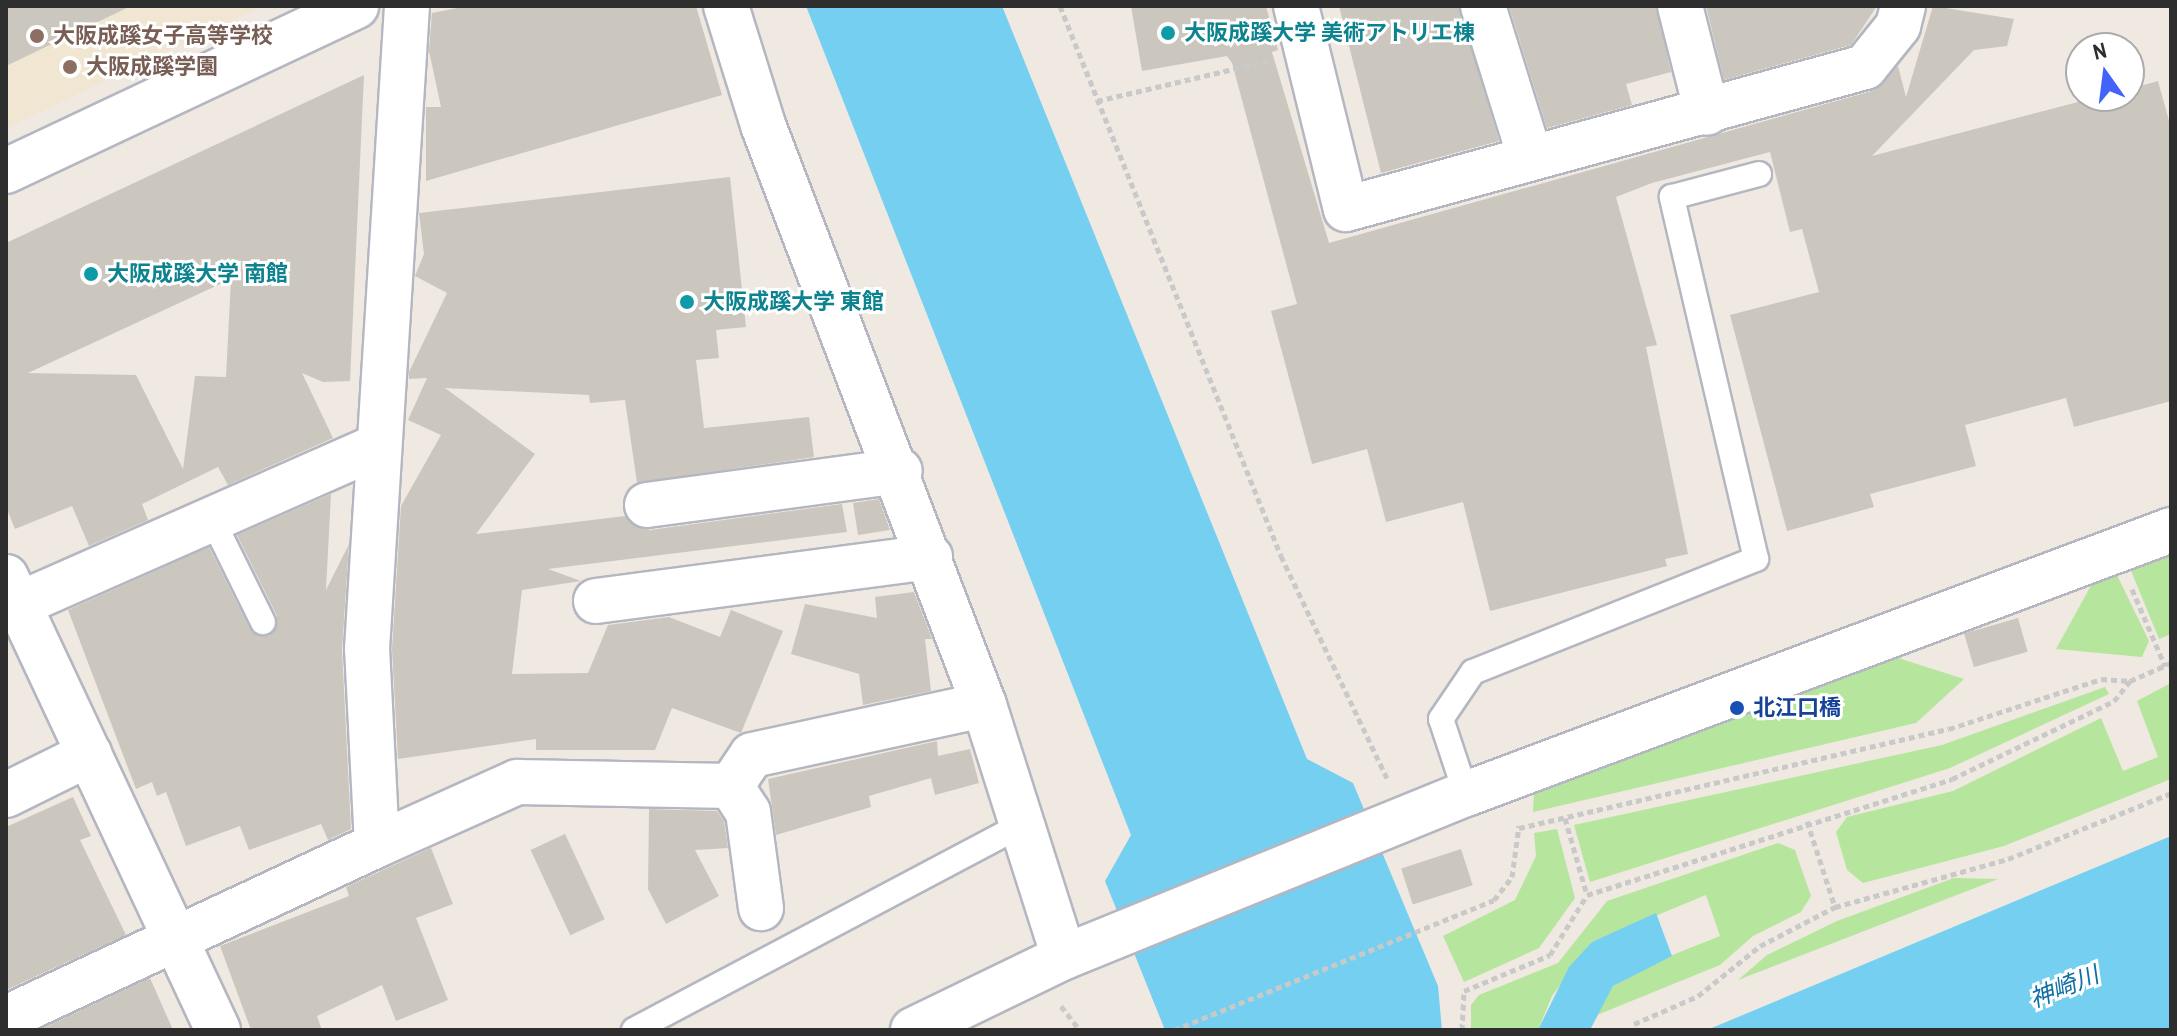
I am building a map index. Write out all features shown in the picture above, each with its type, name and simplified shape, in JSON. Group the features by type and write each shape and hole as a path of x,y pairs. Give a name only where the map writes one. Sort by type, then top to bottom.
{"street":[{"path":"6,171 356,6"},
{"path":"377,845 367,649 377,446 407,6"},
{"path":"726,6 763,125 900,471 984,705 1019,826 1064,957"},
{"path":"1296,6 1346,209 1530,157 1707,113 1865,67 1898,26 1903,6"},
{"path":"1483,6 1530,157"},
{"path":"1680,6 1707,113"},
{"path":"218,1030 89,754 10,597 212,519 377,446"},
{"path":"647,505 900,471"},
{"path":"913,1030 1064,957 1384,831 1466,794 2171,530"},
{"path":"596,601 930,557"},
{"path":"731,786 752,755 984,705"},
{"path":"6,795 89,754"},
{"path":"6,1018 517,782 731,786"},
{"path":"731,786 748,812 761,908"}],"lane":[{"path":"1466,794 1441,719 1473,672 1756,559 1672,197 1759,174"},
{"path":"212,519 263,622"},
{"path":"634,1030 1019,826"}],"path":[{"path":"1060,6 1281,556 1389,784"},
{"path":"1097,101 1307,51"},
{"path":"1462,1030 1464,991 1550,955 1587,895 1807,821 1952,779 2114,701 2130,681 2168,664 2116,551"},
{"path":"1519,828 1949,729 2101,679 2130,681"},
{"path":"1634,1024 1698,996 1760,946 1835,907 2008,859 2171,793"},
{"path":"1174,1030 1494,900 1512,877 1518,815"},
{"path":"1565,818 1587,895"},
{"path":"1807,821 1835,907"}],"shaded area":[{"name":"大阪成蹊学園","path":"6,6 263,6 6,128"}],"green space":[{"path":"2171,553 2171,634 2159,639 2130,568"},
{"path":"2116,573 2149,641 2142,657 2056,649 2093,582"},
{"path":"1892,656 1964,679 1916,723 1533,812 1534,793"},
{"path":"2171,683 2171,779 2004,846 1863,883 1847,870 1836,832 1847,817 1953,791 2101,718 2123,771 2158,757 2137,701"},
{"path":"2105,687 2109,694 1950,768 1590,882 1574,825 1942,745"},
{"path":"1557,829 1575,898 1539,948 1464,982 1443,936 1515,900 1536,856 1534,833"},
{"path":"1778,843 1795,850 1811,896 1801,912 1753,936 1720,965 1597,1015 1613,986 1640,968 1720,936 1706,895 1592,942 1552,996 1538,1030 1471,1030 1471,1005 1479,995 1558,963 1607,901"},
{"path":"1954,878 1998,879 1738,980 1767,955 1837,921"}],"water":[{"path":"806,6 1002,6 1307,759 1353,783 1438,986 1442,1030 1165,1030 1105,881 1131,835"},
{"name":"神崎川","path":"2171,836 2171,1030 1707,1030 2044,889"},
{"path":"1656,913 1672,956 1613,986 1590,1030 1538,1030 1569,967 1592,942"}],"building":[{"name":"大阪成蹊女子高等学校","path":"6,6 131,6 6,66"},
{"path":"467,6 696,6 722,95 426,181 426,107 441,107 429,51 432,13"},
{"path":"1131,6 1266,6 1278,50 1272,52 1329,243 1872,91 1898,66 1906,97 1933,6 2014,19 2007,46 1974,50 1872,156 2065,105 2065,112 2145,112 2145,85 2158,81 2171,128 2171,401 2074,427 2066,398 1965,425 1976,466 1870,494 1874,507 1787,531 1730,315 1819,292 1802,229 1790,232 1770,152 1652,183 1616,197 1657,345 1646,347 1688,554 1665,559 1667,566 1490,611 1463,502 1386,522 1367,449 1312,464 1271,311 1297,304 1232,63 1227,56 1142,71"},
{"path":"1339,6 1459,6 1499,141 1381,173"},
{"path":"1509,6 1656,6 1671,72 1626,84 1632,105 1547,128"},
{"path":"1706,6 1877,6 1851,45 1724,80"},
{"name":"大阪成蹊大学 南館","path":"364,75 350,381 323,382 302,373 333,438 228,485 218,467 142,504 148,520 89,546 72,506 15,529 6,507 6,243","holes":["231,279 226,377 195,376 183,469 136,375 28,373"]},
{"path":"730,177 746,327 716,330 719,358 696,360 704,428 809,417 814,457 637,483 625,400 590,403 589,395 445,388 535,454 476,534 625,516 650,530 842,504 847,532 548,569 581,581 522,590 512,674 588,673 608,625 669,617 720,637 731,610 783,631 741,733 672,708 655,750 536,750 536,739 398,759 392,649 401,506 441,435 408,420 427,378 409,379 409,372 447,293 415,276 424,254 419,213"},
{"path":"331,494 326,590 349,544 342,650 351,829 328,840 321,824 249,850 240,826 186,846 166,792 157,796 152,782 136,789 68,610 209,547 250,629 269,636 277,616 237,535"},
{"path":"879,499 890,530 858,535 853,503"},
{"path":"914,592 932,639 925,639 931,691 863,705 859,674 791,654 805,604 877,618 875,597"},
{"path":"2018,618 2028,652 1974,667 1964,633"},
{"path":"937,741 938,756 970,749 979,783 935,795 931,778 869,796 871,807 776,835 768,779"},
{"path":"73,797 91,836 80,840 126,935 6,990 6,827"},
{"path":"649,809 717,811 724,821 728,848 695,850 719,896 666,924 648,889"},
{"path":"565,834 605,919 570,935 531,850"},
{"path":"431,848 453,904 416,918 448,1000 396,1021 382,985 317,1016 322,1030 251,1030 220,946 349,896 346,887"},
{"path":"1461,849 1473,885 1413,905 1401,868"},
{"path":"150,978 173,1030 39,1030"}],"place":[{"name":"大阪成蹊大学 美術アトリエ棟","path":"1168,33"},
{"name":"大阪成蹊女子高等学校","path":"37,36"},
{"name":"大阪成蹊学園","path":"70,67"},
{"name":"大阪成蹊大学 南館","path":"91,274"},
{"name":"大阪成蹊大学 東館","path":"687,302"},
{"name":"北江口橋","path":"1737,708"}]}
